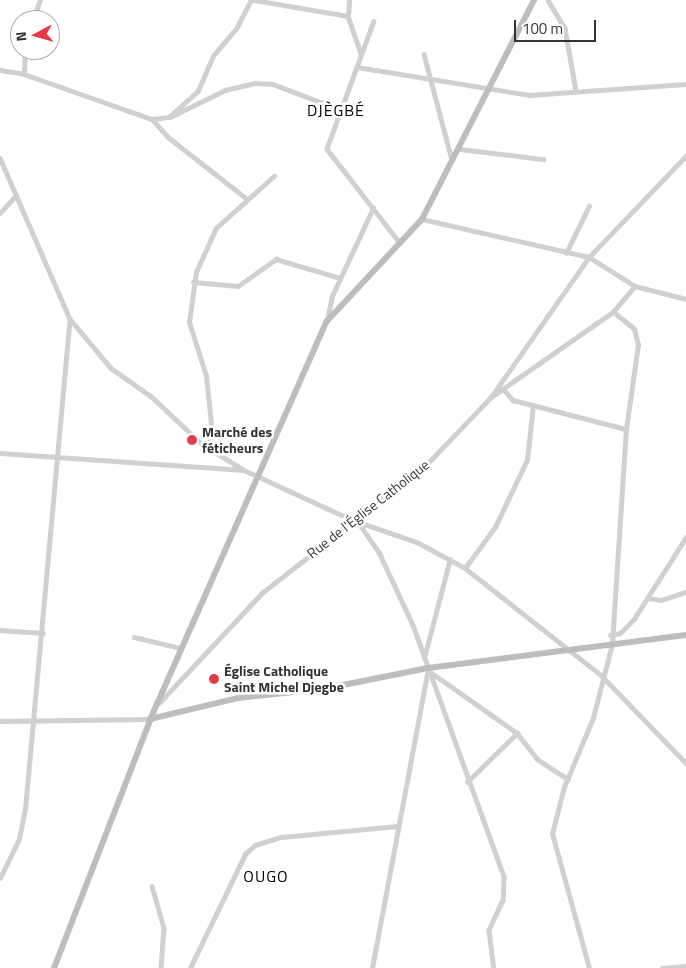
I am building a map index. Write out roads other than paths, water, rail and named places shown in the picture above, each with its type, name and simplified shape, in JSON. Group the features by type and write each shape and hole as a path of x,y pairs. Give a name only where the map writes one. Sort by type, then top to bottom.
{"street":[{"path":"169,117 198,91 208,64 252,0 348,16"},
{"path":"349,0 348,16 362,55"},
{"path":"327,320 401,244 422,219 453,164 534,0"},
{"path":"548,0 565,28 576,90"},
{"path":"374,21 327,149 401,244"},
{"path":"424,54 453,164"},
{"path":"24,74 25,60"},
{"path":"357,67 529,95 576,90 686,84"},
{"path":"0,70 24,74 152,119 246,198"},
{"path":"152,119 169,117 225,90 256,83 273,84 341,110"},
{"path":"460,149 543,158"},
{"path":"491,397 589,257 686,156"},
{"path":"0,158 70,319 110,368 152,397 208,448 244,470 352,520 377,525 450,559 465,568 563,648 602,676 685,762"},
{"path":"208,448 212,433 206,376 189,322 193,282 209,238 246,198 274,176"},
{"path":"0,213 16,195"},
{"path":"566,252 589,206"},
{"path":"54,968 150,719 256,474 327,320 340,278 373,208"},
{"path":"422,219 589,257 635,286 686,299"},
{"path":"193,282 238,286 276,258 340,278"},
{"name":"Rue de l'Église Catholique","path":"156,706 263,592 352,520 426,466 491,397 505,391 613,312 635,286"},
{"path":"589,968 553,848 552,834 568,779 594,718 602,676 612,644 610,635 626,429 637,336 613,312"},
{"path":"1,874 22,828 35,720 70,319"},
{"path":"505,391 514,400 533,406 626,429"},
{"path":"465,568 495,527 527,460 533,406"},
{"path":"0,453 244,470"},
{"path":"358,522 379,552 429,670 467,782 505,884 489,930 494,968"},
{"path":"610,635 624,630 648,598 686,537"},
{"path":"424,658 450,559"},
{"path":"648,598 661,600 686,592"},
{"path":"0,630 43,633"},
{"path":"0,721 150,719 238,698 323,689 563,648 686,635"},
{"path":"134,637 181,648"},
{"path":"429,670 517,733 537,758 568,779"},
{"path":"372,968 397,826 429,670"},
{"path":"467,782 517,733"},
{"path":"190,968 245,854 255,845 281,837 397,826"},
{"path":"152,886 164,928 160,968"},
{"path":"662,968 686,966"}],"place":[{"name":"Marché des féticheurs","path":"192,440"},
{"name":"Église Catholique Saint Michel Djegbe","path":"214,679"}],"district":[{"name":"DJÈGBÉ","path":"336,110"},
{"name":"OUGO","path":"266,876"}]}
